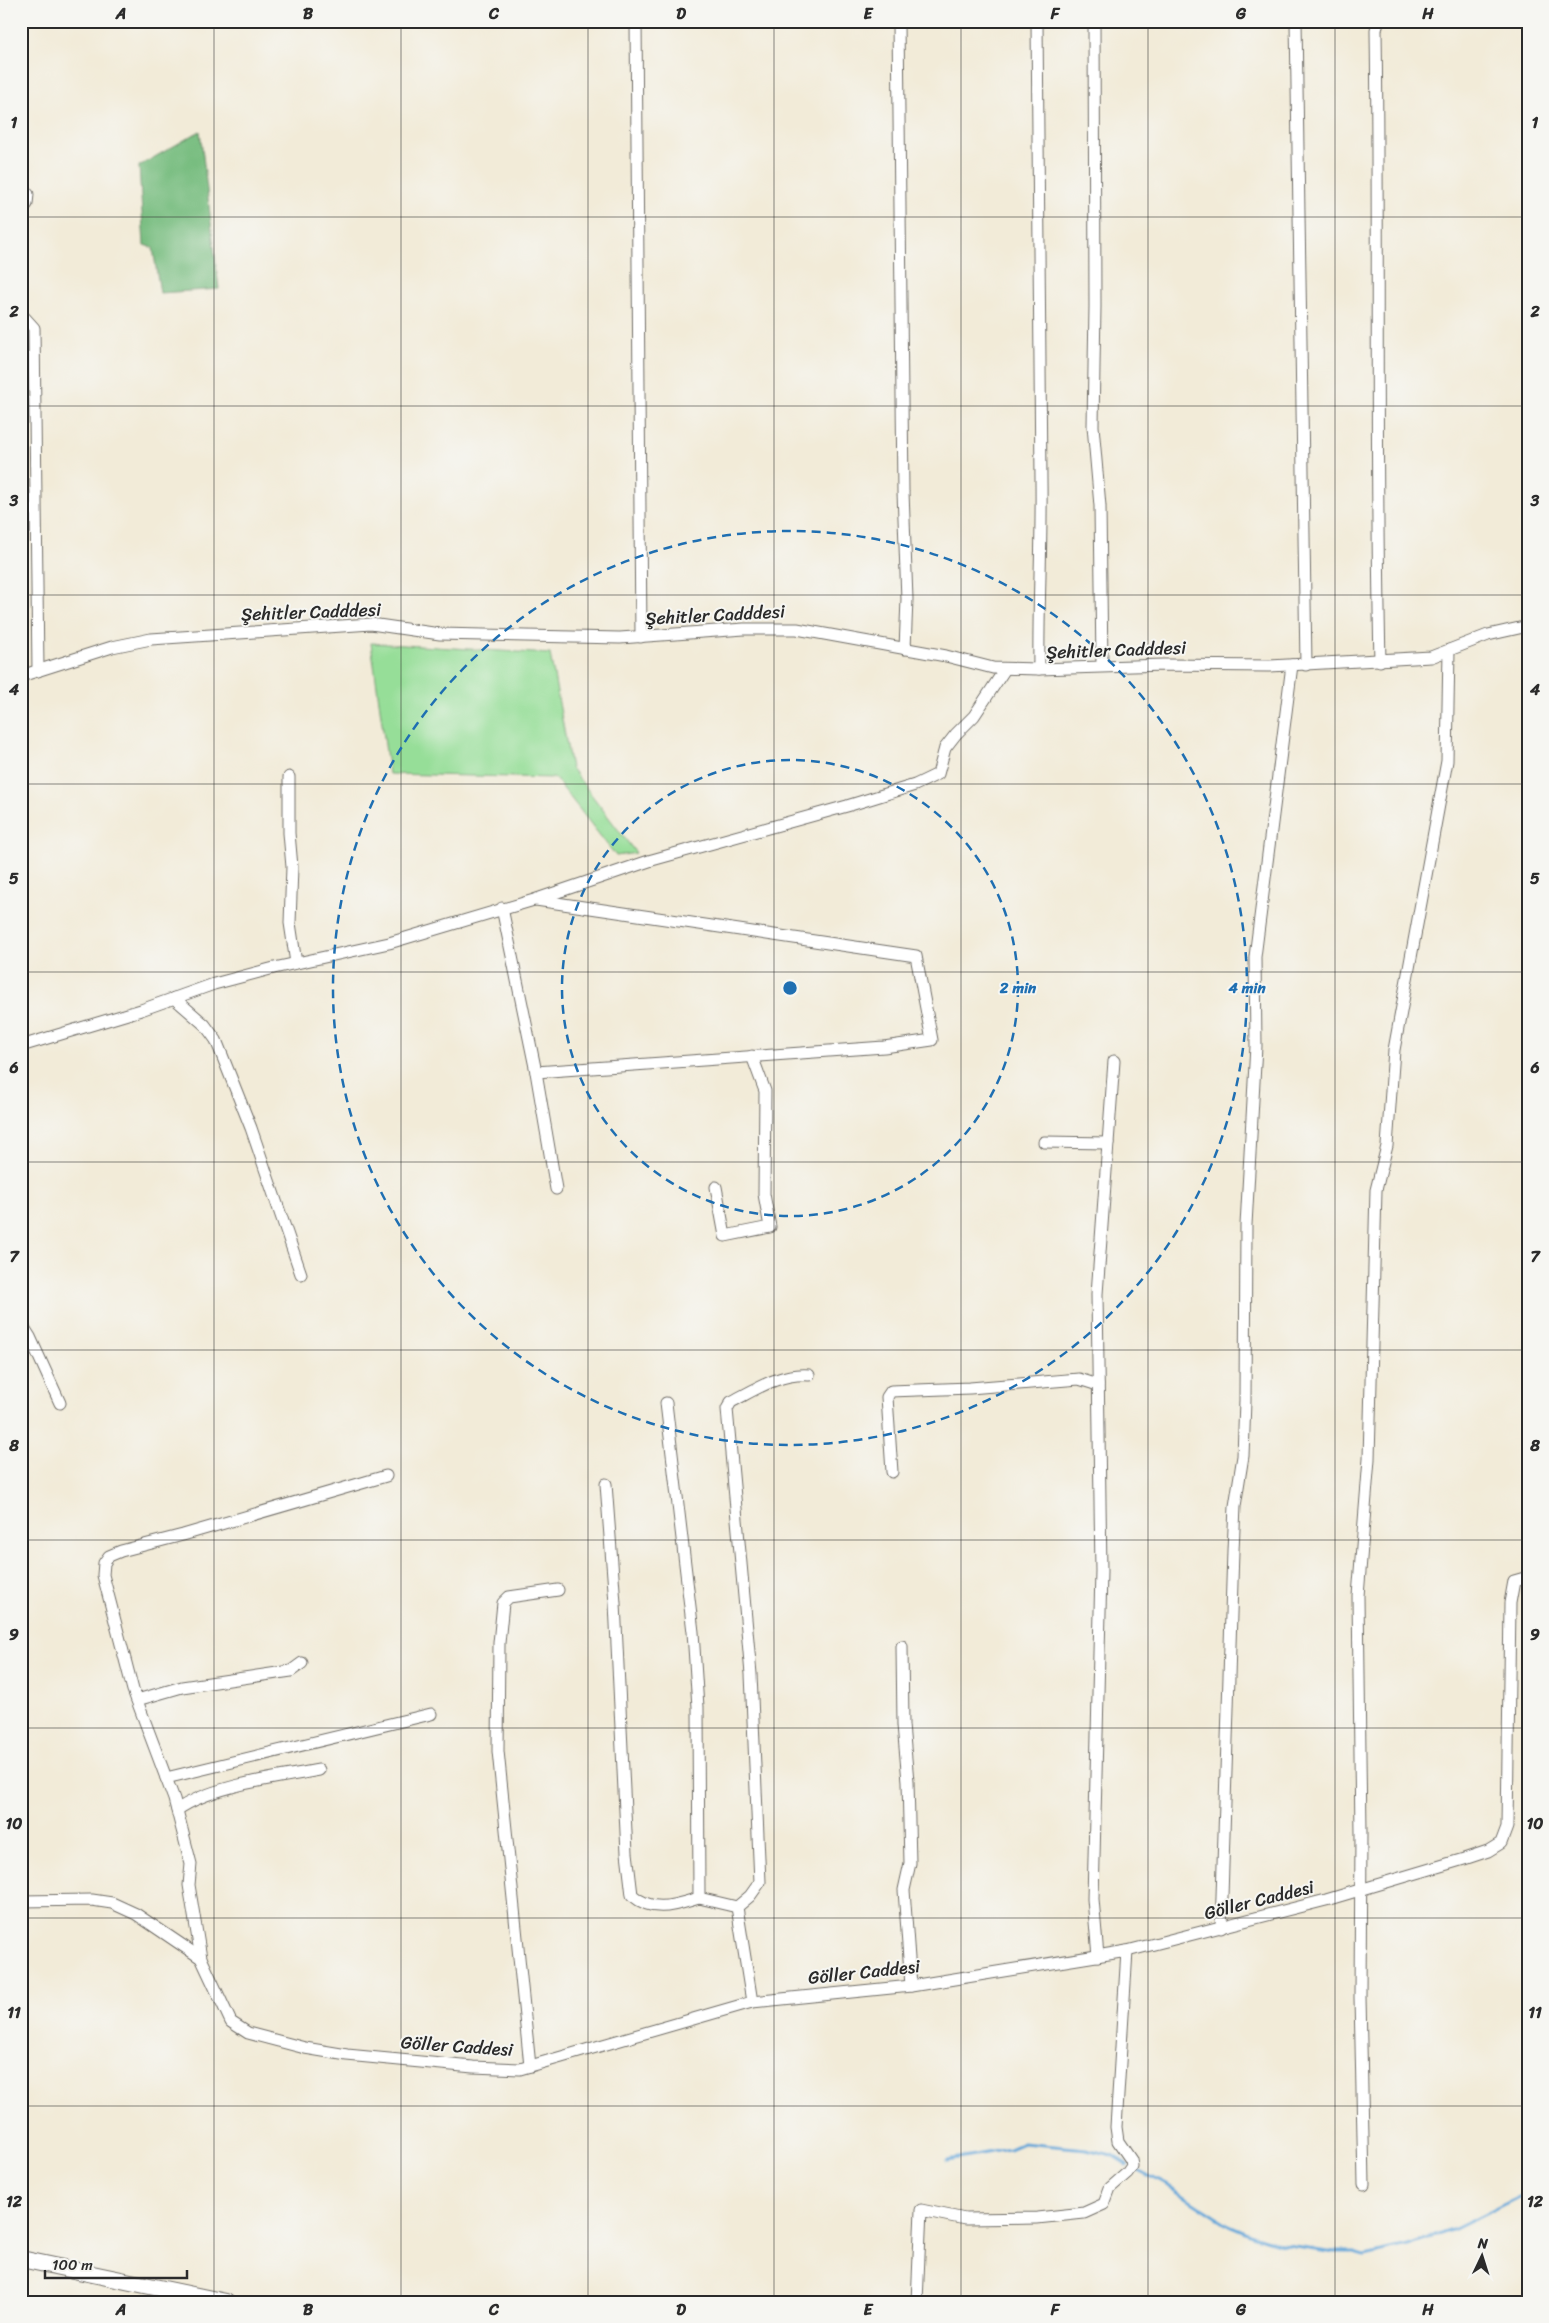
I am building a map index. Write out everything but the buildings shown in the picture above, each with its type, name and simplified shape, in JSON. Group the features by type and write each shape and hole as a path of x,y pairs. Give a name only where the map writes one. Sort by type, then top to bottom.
{"street":[{"path":"636,21 641,636"},
{"path":"898,21 903,492 907,599 905,649"},
{"path":"1036,21 1039,141 1038,241 1041,323 1039,670"},
{"path":"1094,21 1095,306 1092,426 1100,506 1102,666"},
{"path":"1296,21 1306,665"},
{"path":"1378,21 1376,30 1379,182 1376,504 1380,661"},
{"path":"21,211 27,204 28,194"},
{"path":"21,318 25,318 34,328 38,670"},
{"name":"Şehitler Cadddesi","path":"21,676 112,647 151,639 371,624 440,634 620,638 744,629 797,628 1005,669 1039,670 1102,666 1306,665 1431,657 1488,635 1528,626"},
{"path":"1364,2184 1358,1596 1370,1460 1376,1190 1387,1146 1394,1050 1447,761 1449,650"},
{"path":"1220,1928 1228,1732 1232,1561 1246,1401 1246,1225 1255,1054 1255,957 1292,665"},
{"path":"21,1046 214,984 296,963 389,943 534,900 652,860 848,806 915,785 938,774 945,748 974,716 1005,669"},
{"path":"289,777 288,832 292,867 290,923 296,963"},
{"path":"534,900 916,956 932,1040 884,1047 536,1072"},
{"path":"502,908 536,1072 556,1188"},
{"path":"174,998 205,1025 216,1040 251,1128 301,1274"},
{"path":"716,1187 725,1236 770,1227 764,1194 765,1091 752,1056"},
{"path":"1098,1956 1093,1899 1102,1571 1097,1294 1114,1061"},
{"path":"1044,1142 1108,1142"},
{"path":"21,1324 30,1337 60,1403"},
{"path":"737,1907 750,1896 760,1882 751,1674 727,1409 731,1402 780,1378 799,1374 809,1375"},
{"path":"892,1472 887,1397 891,1391 970,1388 1080,1379 1098,1385"},
{"path":"666,1404 692,1622 698,1698 700,1898"},
{"path":"201,1958 190,1885 190,1864 177,1810 137,1700 120,1643 103,1575 104,1563 109,1556 386,1476"},
{"path":"606,1484 615,1603 627,1853 632,1895 642,1904 659,1907 700,1898 737,1907"},
{"name":"Göller Caddesi","path":"201,1958 231,2022 256,2035 305,2048 355,2056 473,2067 520,2069 752,2002 911,1986 1127,1951 1360,1890 1488,1851 1501,1843 1507,1827 1510,1603 1514,1581 1528,1577"},
{"path":"530,2066 498,1751 499,1643 503,1603 509,1597 558,1590"},
{"path":"902,1646 903,1725 908,1781 910,1863 904,1890 911,1986"},
{"path":"137,1700 182,1687 291,1671 302,1663"},
{"path":"166,1778 431,1714"},
{"path":"177,1810 189,1801 208,1794 319,1770"},
{"path":"21,1902 92,1900 112,1903 136,1914 201,1958"},
{"path":"737,1907 752,2002"},
{"path":"917,2302 922,2210 965,2218 1036,2218 1084,2213 1104,2204 1110,2188 1130,2169 1131,2160 1118,2141 1116,2127 1127,1951"},
{"path":"21,2259 221,2301"}],"green space":[{"path":"200,131 219,289 160,293 153,248 144,245 139,166"},
{"path":"371,643 550,654 571,768 636,853 616,856 555,778 389,774"}],"waterway":[{"path":"947,2160 1009,2149 1023,2143 1086,2149 1112,2155 1128,2165"},
{"path":"1134,2168 1167,2185 1229,2225 1255,2236 1281,2244 1335,2252 1355,2252 1365,2255 1408,2245 1455,2229 1528,2193"}]}
